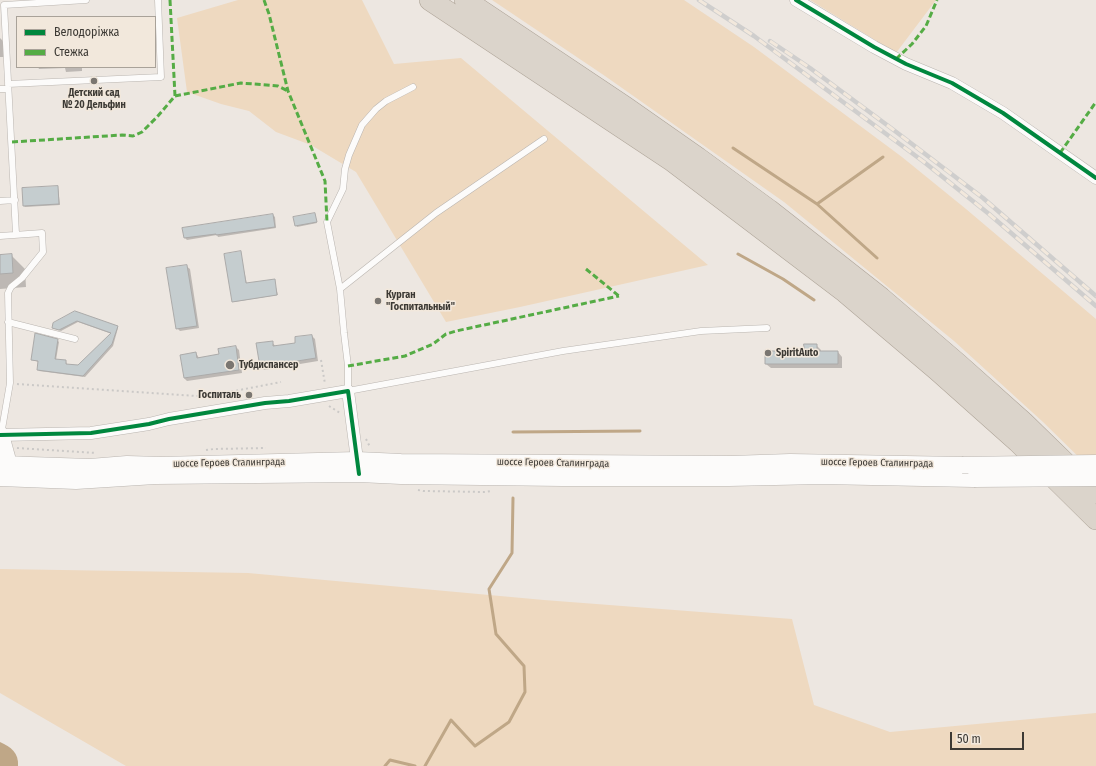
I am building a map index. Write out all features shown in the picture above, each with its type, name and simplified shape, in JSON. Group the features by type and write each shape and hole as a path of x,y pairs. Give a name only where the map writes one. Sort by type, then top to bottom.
{"highway":[{"path":"430,0 670,160 845,292 936,369 1018,442 1096,520"},
{"path":"465,0 625,107 698,158 775,215 881,298 958,364 1023,422 1096,493"}],"main road":[{"path":"1,435 6,471"},
{"name":"шоссе Героев Сталинграда","path":"6,471 76,480 358,467 401,462 710,464 790,462 962,465 1096,463"},
{"name":"шоссе Героев Сталинграда","path":"358,467 401,476 562,478 729,478 821,476 974,479 1096,478"}],"street":[{"path":"796,0 874,47 906,64 952,83 997,110 1096,178"},
{"path":"1,435 91,433 265,403 348,392 358,467"}],"lane":[{"path":"16,234 7,59 2,10 4,4 86,0"},
{"path":"0,89 8,86 161,77 158,0"},
{"path":"0,60 7,59"},
{"path":"413,87 386,101 368,116 358,133 349,155 342,189 327,222 340,289 348,366 348,392 564,351 701,331 767,328"},
{"path":"340,289 436,212 544,139"},
{"path":"0,201 15,200"},
{"path":"0,236 42,233 43,252 25,275 13,284 7,296 10,383 1,435"},
{"path":"8,322 74,339"}],"path":[{"path":"321,360 325,384"},
{"path":"10,383 196,396 219,394 282,382"},
{"path":"328,405 338,410 341,414"},
{"path":"365,432 366,440 370,447 374,449"},
{"path":"14,447 103,453"},
{"path":"206,450 267,448"}],"shaded area":[{"path":"238,0 362,0 394,64 461,58 708,265 446,322 356,172 311,145 276,132 249,111 221,104 187,92 177,18"},
{"path":"492,0 684,0 754,47 902,157 1096,319 1096,474 1043,422 954,341 784,202 605,76"},
{"path":"810,0 936,0 896,53"},
{"path":"0,569 248,573 544,600 792,619 814,705 890,732 1096,713 1096,766 126,766 0,693"},
{"path":"0,742 14,751 17,757 18,766 0,766"}],"building":[{"path":"58,186 59,204 23,206 22,188"},
{"path":"315,213 317,222 295,226 293,217"},
{"path":"273,214 275,227 184,238 182,228"},
{"path":"241,251 246,283 275,279 277,295 232,302 224,254"},
{"path":"12,254 13,273 0,274 0,255"},
{"path":"187,265 197,326 176,329 166,268"},
{"path":"75,311 118,326 112,344 83,376 37,370 38,361 31,360 35,333 58,339 55,359 66,360 66,364 78,365 111,333 77,321 59,330 52,328 53,323"},
{"path":"312,335 316,358 260,367 256,343 273,341 273,346 295,343 295,337"},
{"path":"804,344 817,344 817,351 838,351 838,364 765,364 765,351 804,351"},
{"path":"236,346 239,370 184,378 180,355 196,352 197,358 219,354 218,349"}],"waterway":[{"path":"733,148 817,204 877,258"},
{"path":"817,204 883,157"},
{"path":"738,254 783,279 814,300"},
{"path":"513,432 640,431"},
{"path":"425,766 451,720 475,746 509,722 525,692 524,666 496,634 489,589 512,553 513,498"},
{"path":"385,766 390,760 415,766"}],"railway":[{"path":"699,0 754,36 924,162 989,214 1096,306"},
{"path":"770,41 810,68 983,198 1096,296"}],"marked path":[{"path":"170,0 175,96"},
{"path":"264,0 269,14 288,91 325,181 327,222"},
{"path":"896,59 912,44 926,26 937,0"},
{"path":"12,142 122,135 133,136 142,132 175,96 241,83 278,86 288,91"},
{"path":"1060,153 1096,102"},
{"path":"586,269 619,296"},
{"path":"348,366 405,356 433,344 446,334 456,331 619,296"}],"cycle path":[{"path":"796,0 874,47 906,64 952,83 1003,113 1096,178"},
{"path":"0,435 91,433 265,403 289,401 348,391 359,474"}],"place":[{"name":"Детский сад № 20 Дельфин","path":"94,81"},
{"name":"Курган \"Госпитальный\"","path":"378,301"},
{"name":"SpiritAuto","path":"768,353"},
{"name":"Тубдиспансер","path":"230,365"},
{"name":"Госпиталь","path":"249,395"}]}
